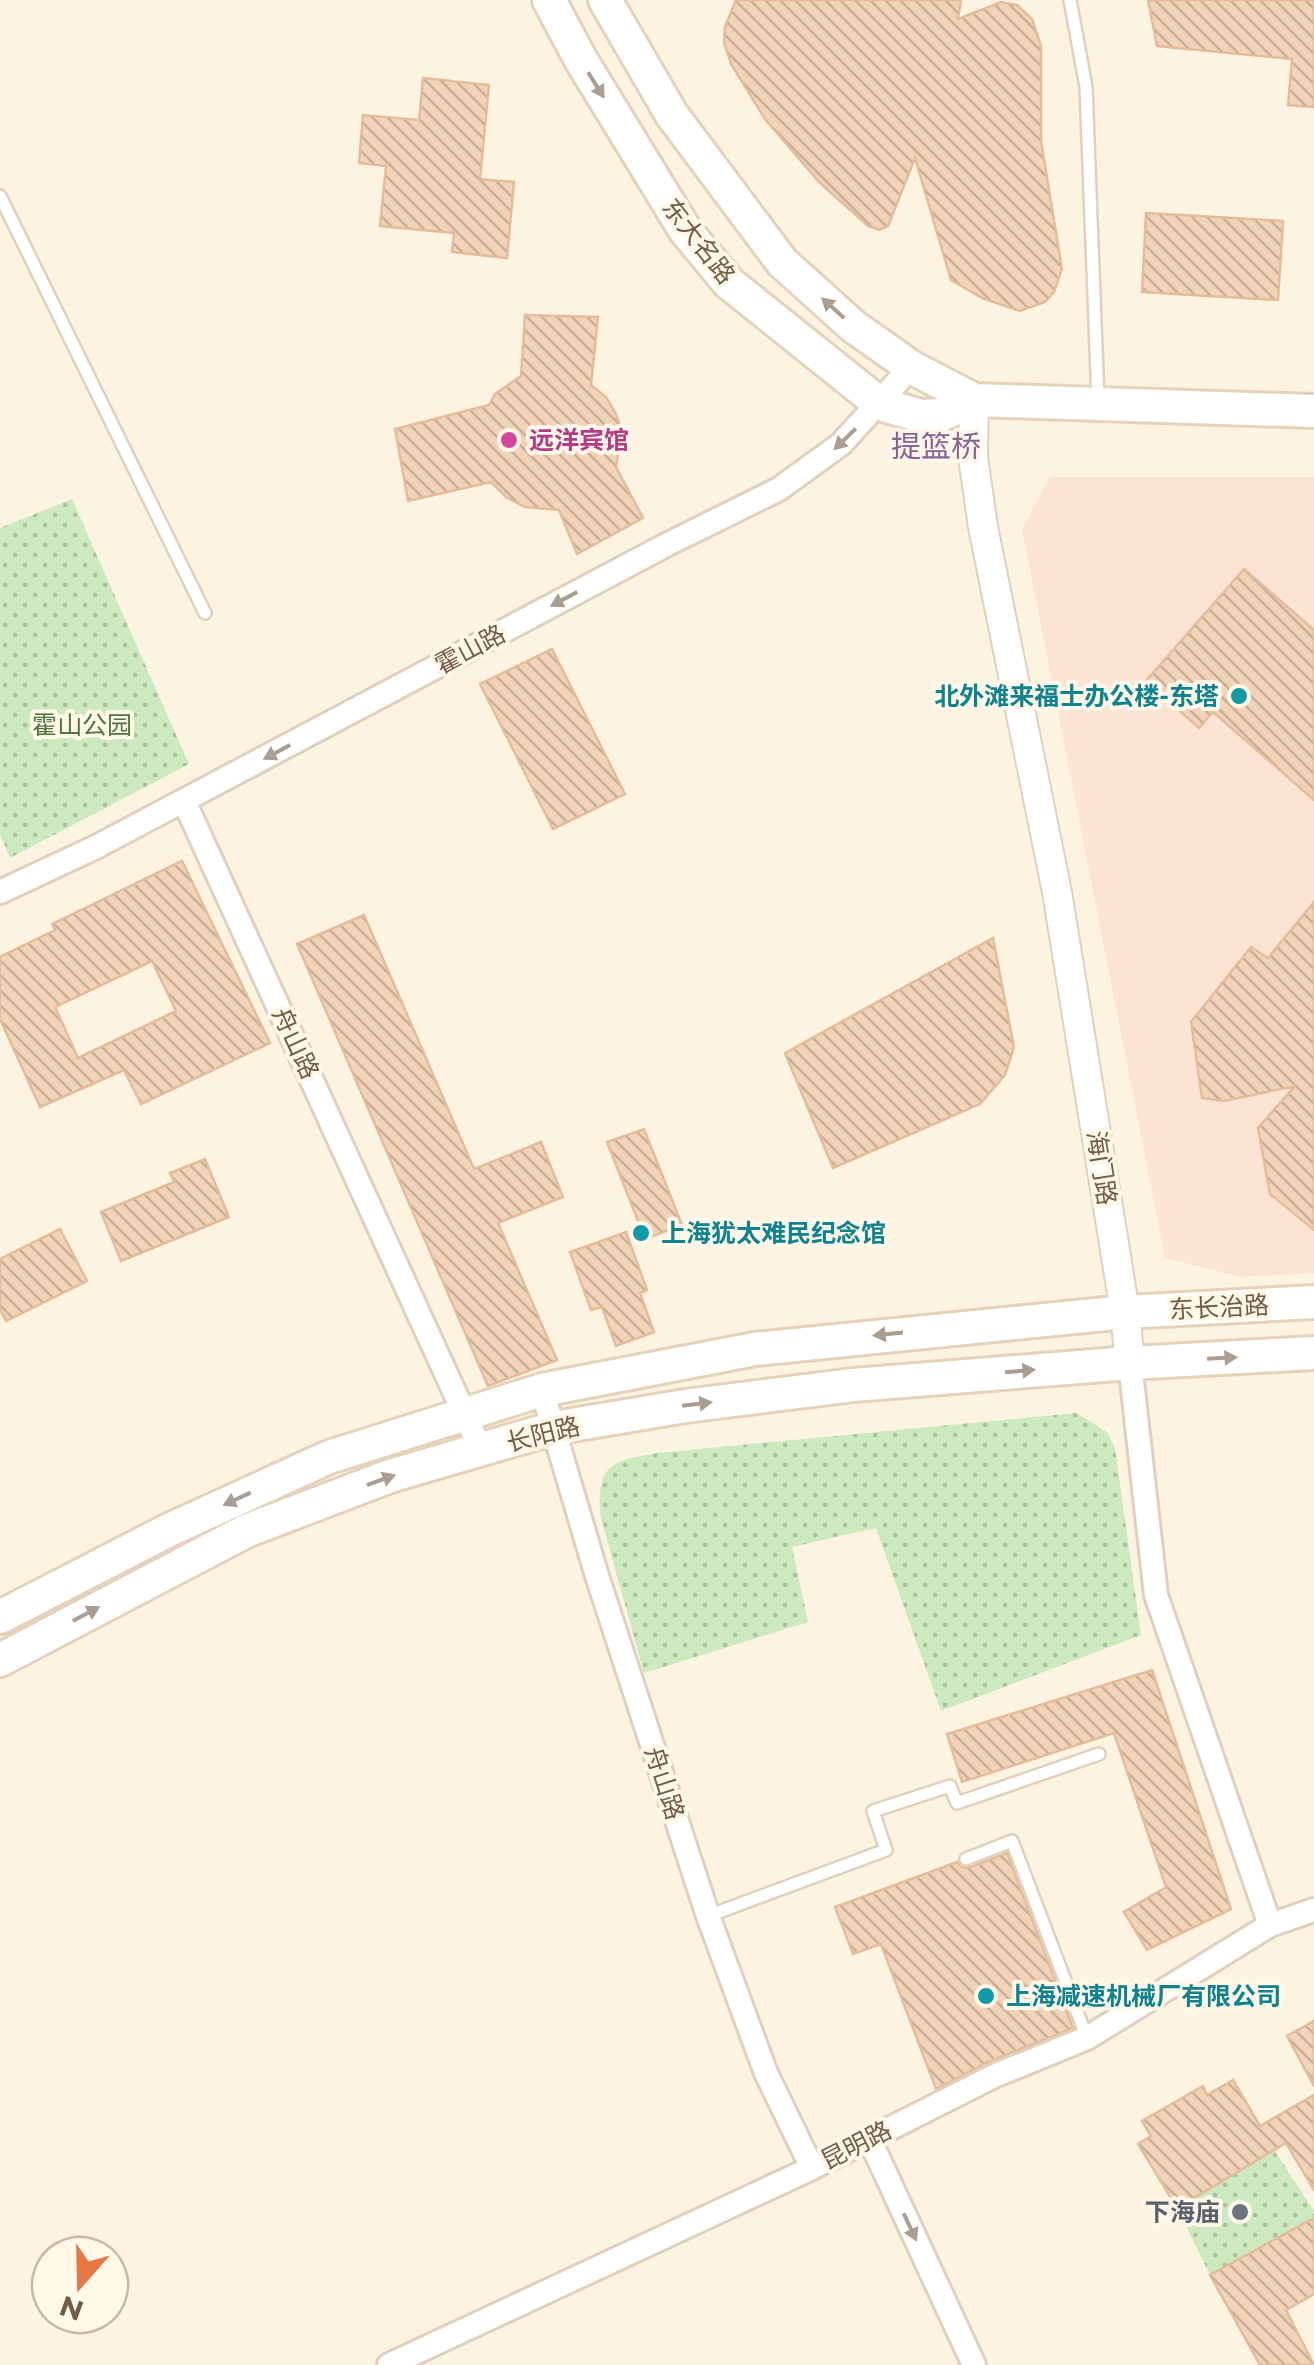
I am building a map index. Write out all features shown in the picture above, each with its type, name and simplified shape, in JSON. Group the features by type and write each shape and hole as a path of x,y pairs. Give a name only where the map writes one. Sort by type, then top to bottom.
{"main road":[{"name":"东大名路","path":"549,0 685,230 729,283 880,404 921,416 941,416 974,400"},
{"name":"东大名路","path":"605,0 672,115 782,262 852,326 911,367 974,400 1314,412"},
{"name":"东长治路","path":"1125,1312 1314,1302"},
{"name":"长阳路","path":"0,1616 169,1530 329,1457 542,1390 755,1349 1125,1312"},
{"name":"东长治路","path":"1130,1362 1314,1353"},
{"name":"长阳路","path":"0,1660 246,1531 390,1476 554,1428 685,1406 852,1385 1130,1362"}],"street":[{"name":"霍山路","path":"0,892 96,847 666,544 779,489 841,444 911,367"},
{"name":"海门路","path":"974,400 974,457 984,528 1057,892 1125,1312 1156,1594 1270,1925"},
{"name":"舟山路","path":"184,801 481,1450"},
{"name":"舟山路","path":"542,1390 597,1576 708,1916 766,2074 812,2168"},
{"name":"昆明路","path":"389,2365 812,2168 994,2076 1086,2038 1270,1925 1314,1910"},
{"path":"869,2138 974,2365"}],"lane":[{"path":"1070,0 1086,87 1098,406"},
{"path":"0,196 204,613"},
{"path":"708,1916 886,1850 873,1811 950,1786 956,1802 1099,1754"},
{"path":"966,1858 1012,1841 1086,2038"}],"shaded area":[{"path":"1050,477 1314,477 1314,1273 1241,1277 1165,1258 1022,529"}],"green space":[{"name":"霍山公园","path":"72,499 189,764 10,858 0,834 0,528"},
{"path":"1076,1413 1107,1432 1115,1448 1141,1635 941,1711 876,1528 792,1547 808,1622 644,1673 600,1514 605,1474 618,1462 658,1453"},
{"path":"1274,2150 1314,2211 1314,2218 1210,2275 1177,2208"}],"building":[{"path":"736,0 961,0 958,19 1001,2 1017,5 1032,19 1041,46 1041,141 1062,269 1054,292 1045,302 1020,311 982,298 951,280 915,158 888,226 879,230 868,226 820,183 765,119 731,64 724,42 725,27"},
{"path":"1148,0 1314,0 1314,107 1288,105 1292,59 1157,46"},
{"path":"423,78 489,85 480,179 514,182 507,258 452,252 454,233 380,226 386,166 359,163 363,115 419,120"},
{"path":"1146,213 1283,221 1278,300 1142,292"},
{"name":"远洋宾馆","path":"525,315 598,317 591,385 606,397 615,412 622,430 616,467 643,518 577,554 559,510 525,507 506,497 491,482 408,501 395,429 489,405 495,394 521,376"},
{"name":"北外滩来福士办公楼-东塔","path":"1244,569 1314,630 1314,800 1213,712 1199,728 1146,681"},
{"path":"552,649 625,794 553,829 480,684"},
{"path":"182,861 270,1043 141,1104 124,1070 40,1107 0,1019 0,957 55,930 52,924","holes":["152,961 176,1011 78,1058 55,1007"]},
{"path":"1314,902 1314,1230 1270,1194 1258,1128 1295,1086 1224,1101 1202,1098 1191,1022 1251,947 1268,958"},
{"path":"364,915 474,1169 541,1142 563,1197 498,1223 557,1360 488,1386 297,944"},
{"path":"993,938 1014,1047 1005,1075 980,1104 833,1168 785,1053"},
{"path":"644,1129 682,1225 645,1239 607,1142"},
{"path":"205,1159 229,1217 121,1261 101,1212 174,1182 170,1173"},
{"path":"60,1229 87,1281 6,1321 0,1309 0,1259"},
{"path":"626,1232 647,1290 640,1293 654,1332 616,1346 602,1307 591,1310 570,1252"},
{"path":"1152,1670 1231,1909 1147,1950 1124,1912 1166,1887 1114,1733 962,1782 947,1734"},
{"name":"上海减速机械厂有限公司","path":"1007,1853 1073,2028 988,2062 936,2089 881,1944 853,1954 835,1907 957,1862 968,1868"},
{"path":"1314,2021 1314,2086 1287,2036"},
{"path":"1233,2080 1260,2126 1314,2095 1314,2190 1286,2143 1177,2208 1138,2144 1151,2136 1142,2121 1203,2086 1207,2095"},
{"path":"1314,2218 1314,2294 1286,2310 1314,2365 1260,2365 1210,2275"}],"place":[{"name":"远洋宾馆","path":"509,440"},
{"name":"北外滩来福士办公楼-东塔","path":"1239,696"},
{"name":"上海犹太难民纪念馆","path":"641,1233"},
{"name":"上海减速机械厂有限公司","path":"986,1996"},
{"name":"下海庙","path":"1240,2212"}],"district":[{"name":"提篮桥","path":"936,446"}]}
